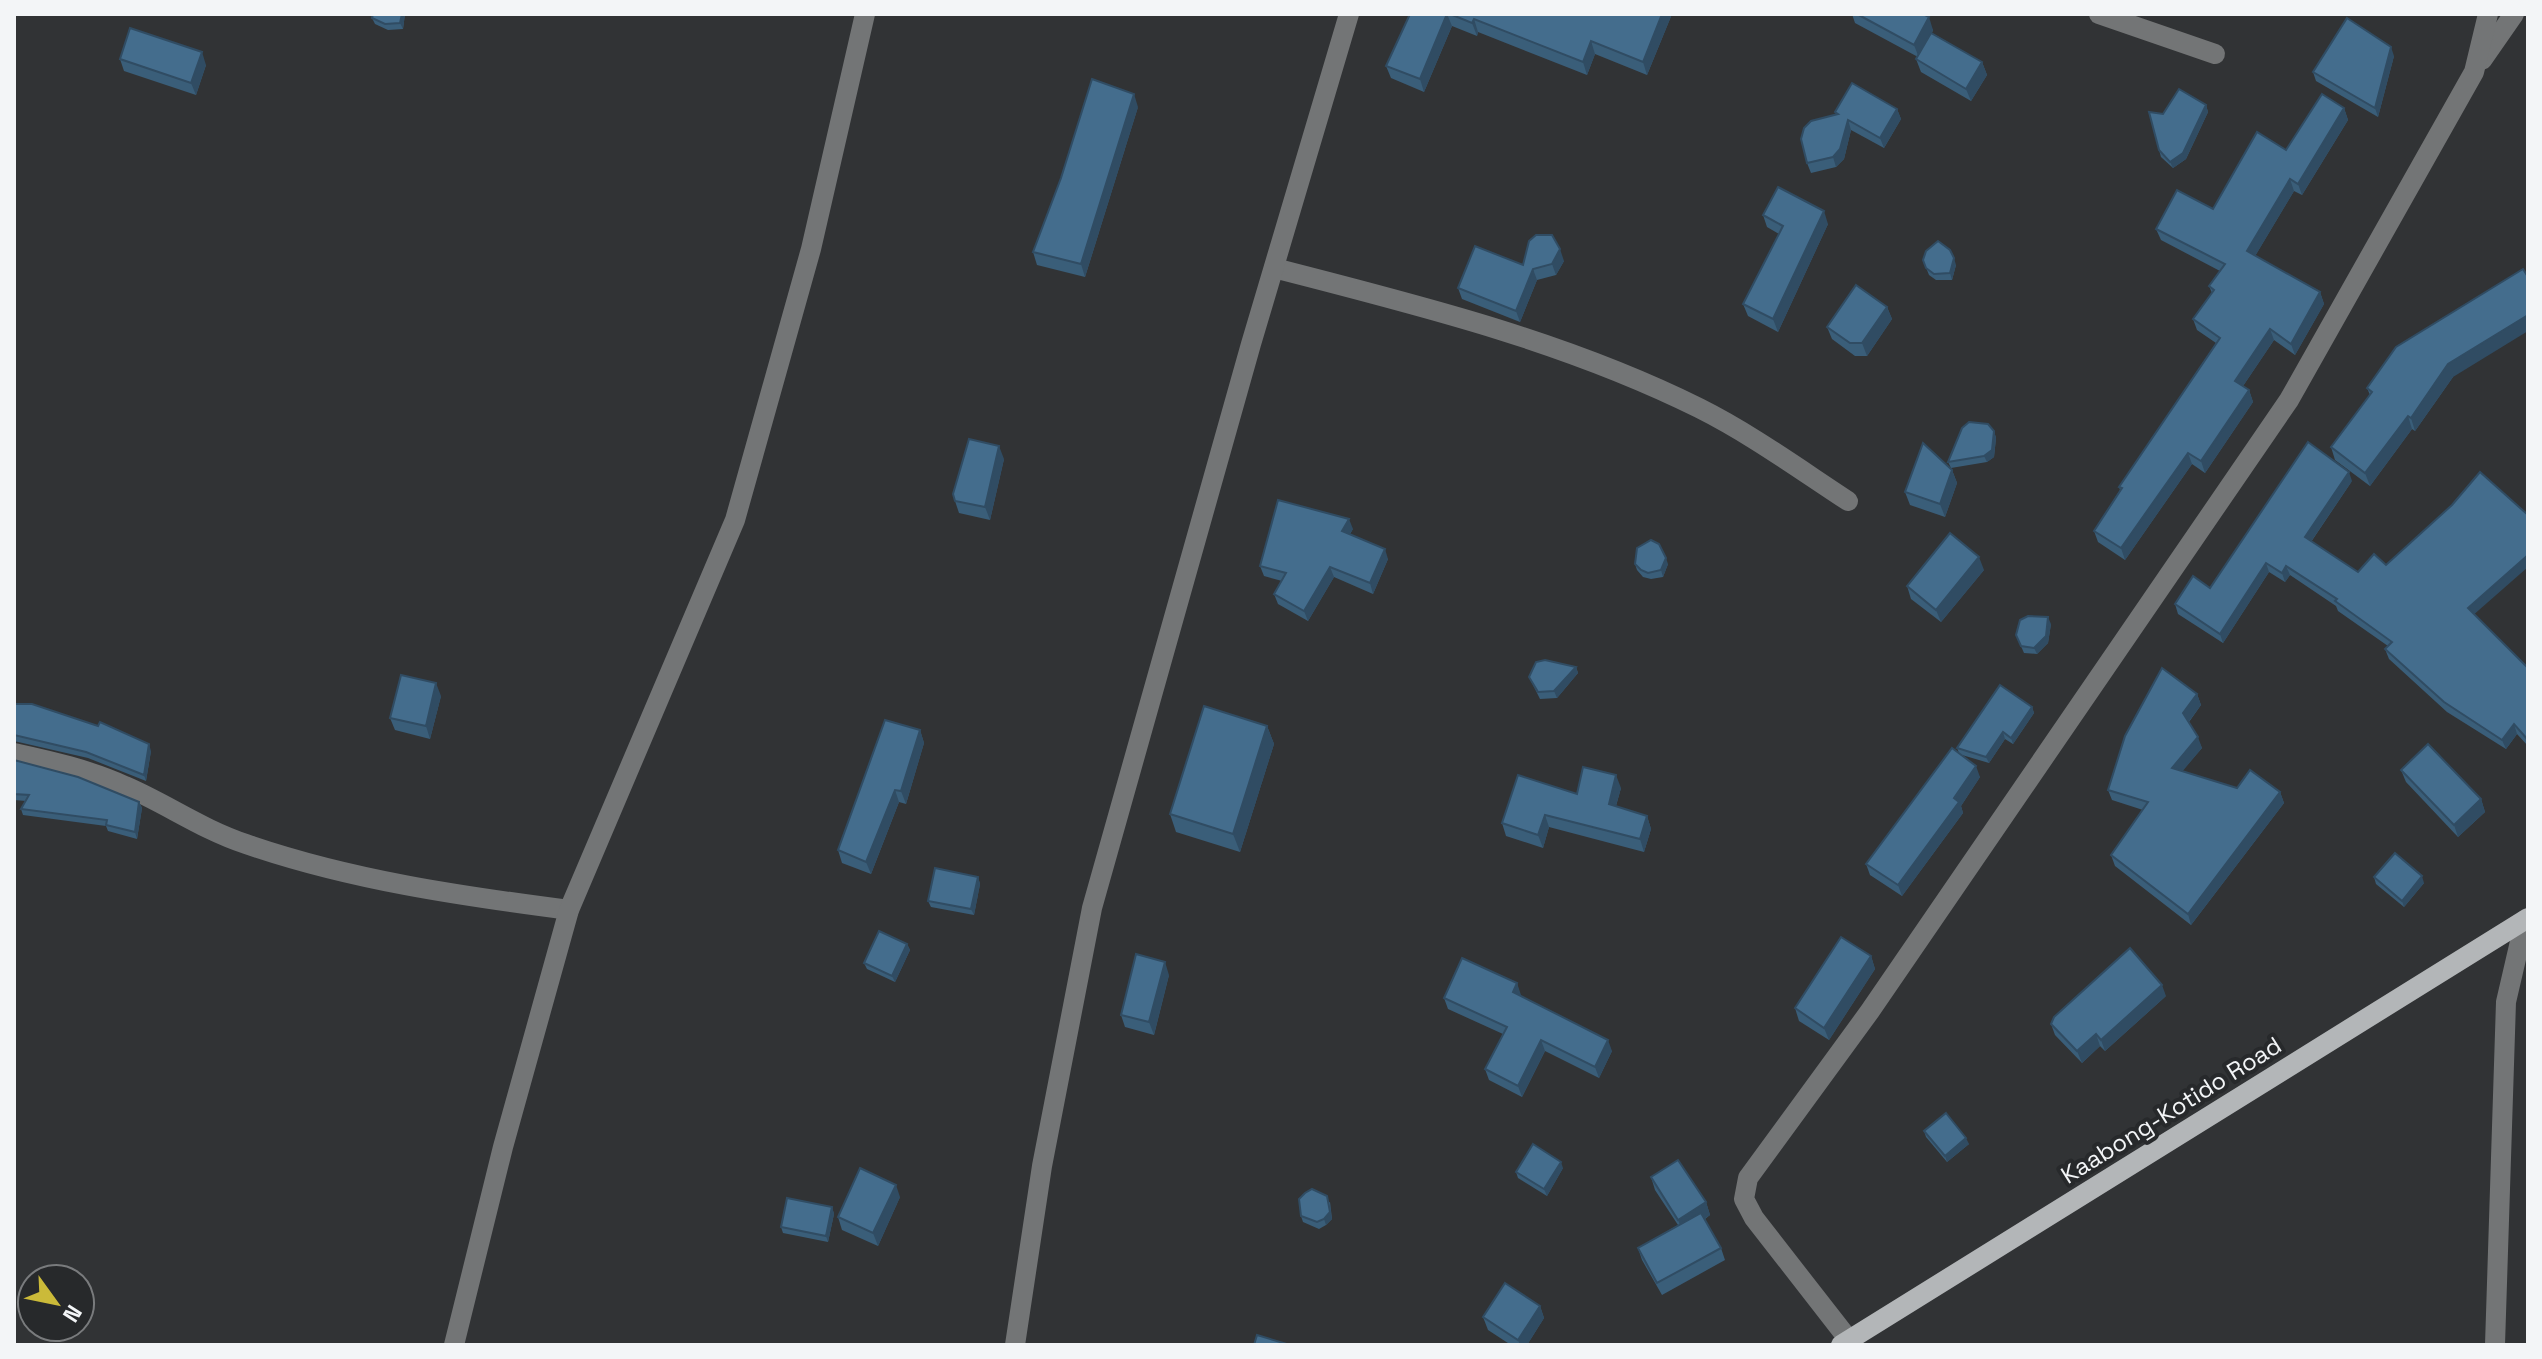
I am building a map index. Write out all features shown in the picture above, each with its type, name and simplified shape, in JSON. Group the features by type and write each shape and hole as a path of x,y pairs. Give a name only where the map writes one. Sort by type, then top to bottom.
{"main road":[{"name":"Kaabong-Kotido Road","path":"1845,1343 2527,919"}],"street":[{"path":"454,1345 503,1147 569,910 735,520 811,249 865,14"},
{"path":"1015,1345 1042,1166 1092,908 1349,14"},
{"path":"2099,14 2215,54"},
{"path":"2474,72 2488,14"},
{"path":"1845,1343 1754,1218 1744,1199 1748,1178 1870,1011 2289,400 2474,72 2514,14"},
{"path":"1274,268 1447,312 1630,377 1701,409 1848,501"},
{"path":"14,753 56,762 126,786 183,818 247,845 378,879 486,899 569,910"},
{"path":"2495,1345 2506,1002 2527,919"}],"building":[{"path":"373,14 402,14 400,23 385,24 372,18"},
{"path":"1410,14 1447,14 1420,79 1386,66"},
{"path":"1450,14 1662,14 1643,62 1591,41 1583,62 1474,19 1472,23"},
{"path":"1857,14 1923,14 1929,17 1914,45"},
{"path":"2347,18 2391,47 2375,108 2313,72"},
{"path":"130,28 202,52 191,83 120,59"},
{"path":"1931,33 1982,62 1966,89 1916,59"},
{"path":"1092,79 1134,94 1081,264 1033,252 1061,178"},
{"path":"1852,83 1897,109 1880,138 1848,120 1840,149 1833,157 1807,163 1801,139 1804,128 1811,121 1838,114 1835,112"},
{"path":"2179,89 2206,105 2183,153 2170,162 2159,150 2149,112 2163,114"},
{"path":"2322,94 2344,108 2298,184 2290,179 2247,251 2320,292 2291,344 2270,329 2235,381 2249,390 2201,461 2188,453 2121,548 2094,531 2122,488 2119,487 2220,338 2193,319 2214,290 2209,286 2225,264 2156,229 2177,190 2213,209 2257,132 2286,150"},
{"path":"1778,187 1824,211 1773,319 1743,304 1783,226 1763,215"},
{"path":"1536,235 1552,235 1560,249 1552,264 1533,269 1516,311 1458,288 1475,246 1523,265 1529,241"},
{"path":"1938,241 1950,250 1954,258 1950,273 1934,274 1926,268 1923,260 1926,251"},
{"path":"2523,269 2528,277 2528,315 2448,364 2411,418 2408,416 2365,473 2331,447 2372,392 2367,388 2396,347"},
{"path":"1856,285 1887,307 1862,343 1850,343 1827,327"},
{"path":"1969,422 1988,424 1994,431 1992,450 1984,456 1948,462 1962,428"},
{"path":"969,439 999,446 985,507 955,501 953,494"},
{"path":"2308,442 2349,472 2305,537 2358,572 2374,554 2386,565 2452,505 2480,472 2528,515 2528,555 2468,608 2528,668 2528,740 2514,724 2502,740 2444,702 2385,649 2392,642 2335,601 2337,599 2286,566 2282,573 2266,563 2220,634 2175,604 2193,576 2210,588"},
{"path":"1923,443 1952,470 1940,504 1905,492"},
{"path":"1278,500 1349,519 1342,531 1385,549 1370,583 1330,567 1304,611 1274,594 1286,573 1260,566"},
{"path":"1950,533 1979,557 1936,610 1907,586"},
{"path":"1651,540 1659,544 1666,558 1661,570 1648,573 1635,564 1637,548"},
{"path":"2028,616 2048,617 2046,636 2034,648 2021,646 2016,635 2020,620"},
{"path":"1545,660 1576,667 1554,691 1538,692 1529,677 1536,662"},
{"path":"2162,668 2197,694 2183,713 2198,737 2172,768 2237,788 2250,770 2280,792 2188,914 2111,855 2148,802 2108,790 2125,736"},
{"path":"401,675 436,683 426,726 390,718"},
{"path":"2000,685 2032,707 2011,738 2003,732 1986,757 1957,748"},
{"path":"14,704 32,704 98,726 100,722 149,744 144,775 86,752 14,735"},
{"path":"1204,706 1267,726 1233,834 1170,814"},
{"path":"885,720 920,730 901,791 895,790 866,862 838,850"},
{"path":"2428,744 2481,799 2454,825 2401,770"},
{"path":"1952,748 1976,766 1954,798 1959,802 1898,885 1866,864"},
{"path":"14,760 78,777 139,802 135,832 106,825 107,820 21,809 29,795 14,794"},
{"path":"1583,767 1616,775 1609,804 1647,816 1640,839 1545,815 1538,835 1502,823 1518,775 1577,794"},
{"path":"2395,853 2422,876 2402,901 2374,877"},
{"path":"935,868 978,877 971,909 928,901"},
{"path":"879,931 907,944 892,976 864,963"},
{"path":"1841,937 1871,956 1824,1028 1795,1008"},
{"path":"2130,948 2162,985 2101,1040 2096,1034 2077,1051 2051,1024 2054,1017"},
{"path":"1136,954 1165,962 1149,1022 1121,1015"},
{"path":"1462,958 1517,983 1513,992 1608,1040 1595,1067 1541,1040 1518,1086 1485,1069 1507,1027 1444,998"},
{"path":"1946,1113 1966,1138 1945,1156 1924,1131"},
{"path":"1533,1144 1561,1162 1544,1189 1516,1172"},
{"path":"1678,1160 1706,1202 1678,1220 1651,1177"},
{"path":"860,1168 896,1185 873,1233 838,1217"},
{"path":"1312,1189 1327,1196 1330,1212 1317,1222 1301,1216 1299,1199"},
{"path":"787,1198 832,1207 826,1236 781,1227"},
{"path":"1701,1213 1721,1248 1657,1283 1638,1248"},
{"path":"1505,1283 1540,1306 1518,1340 1483,1317"},
{"path":"1257,1335 1290,1345 1254,1345"}]}
